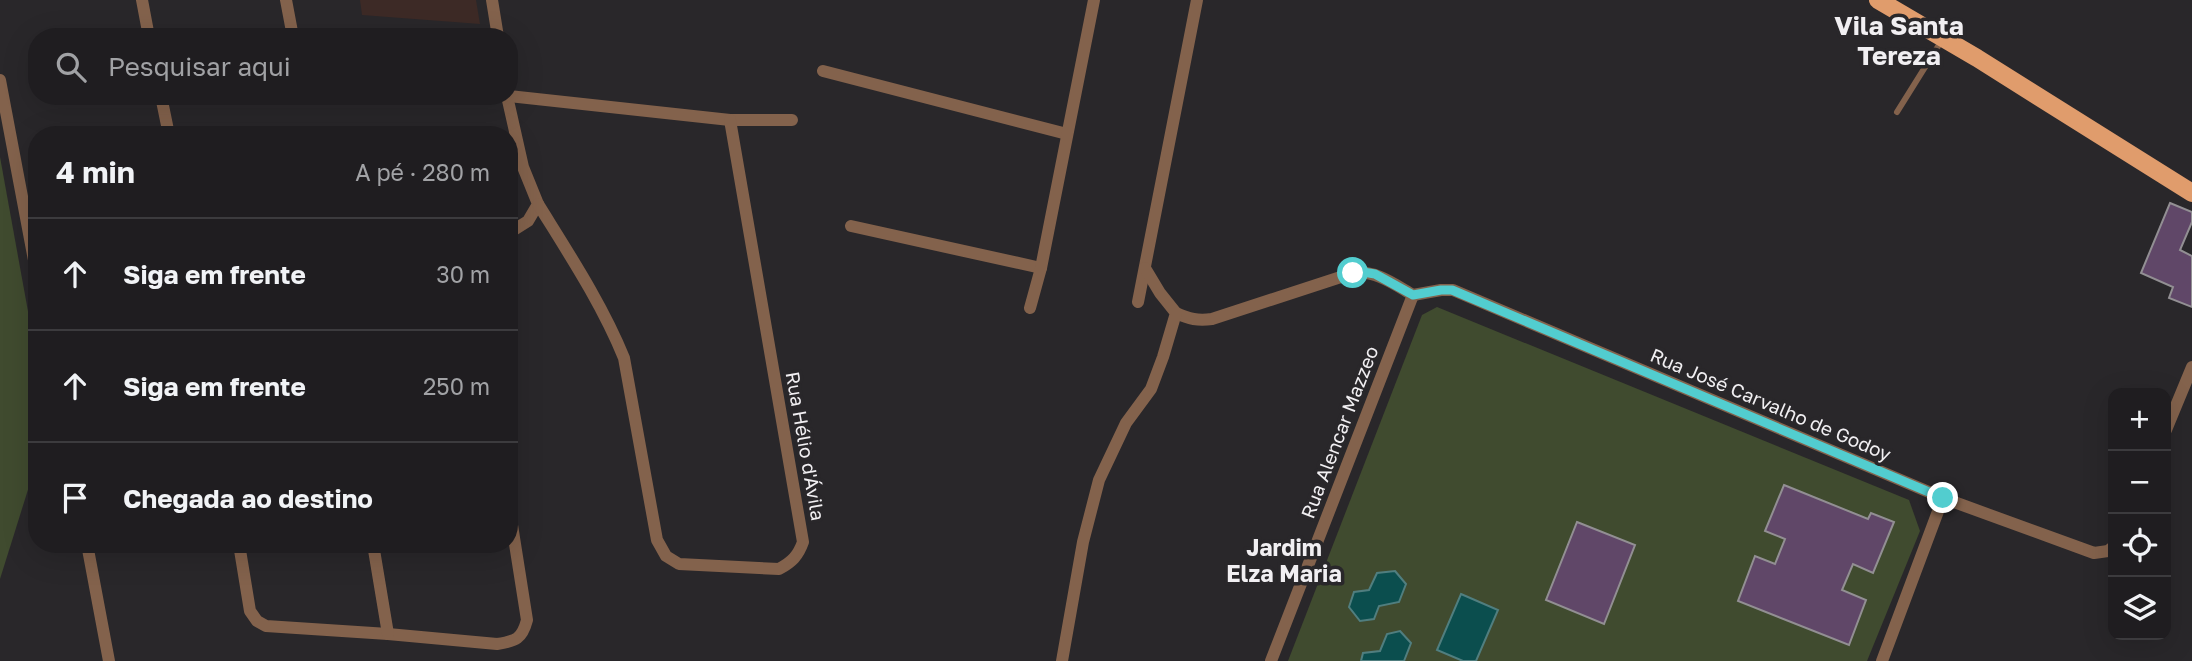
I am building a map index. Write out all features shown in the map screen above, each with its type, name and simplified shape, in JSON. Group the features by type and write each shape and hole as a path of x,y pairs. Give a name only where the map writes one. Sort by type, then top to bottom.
{"main road":[{"path":"1878,0 2192,193"}],"street":[{"path":"142,0 147,28"},
{"path":"286,0 291,28"},
{"path":"492,0 497,28"},
{"path":"1030,308 1041,268 1094,0"},
{"path":"1138,302 1197,0"},
{"path":"823,71 1067,134"},
{"path":"0,80 28,228"},
{"path":"518,97 730,120 792,120"},
{"path":"163,105 167,126"},
{"name":"Rua Hélio d'Ávila","path":"510,105 514,126"},
{"name":"Rua Hélio d'Ávila","path":"518,143 523,167 538,204 613,330 624,358 657,540 666,556 678,564 779,569 792,563 803,542 730,120"},
{"path":"518,227 527,221 538,204"},
{"path":"851,226 1041,268"},
{"path":"1145,268 1176,313 1201,321 1353,273 1375,274 1413,295"},
{"name":"Rua José Carvalho de Godoy","path":"1413,295 1452,290 1943,498 2094,553 2108,551"},
{"name":"Rua Alencar Mazzeo","path":"1271,661 1413,295"},
{"path":"1062,661 1083,542 1099,480 1126,423 1151,389 1176,313"},
{"path":"2171,418 2192,368"},
{"path":"1882,661 1943,498"},
{"path":"89,553 109,661"},
{"path":"240,553 250,611 257,621 266,626 497,644 512,641 523,634 527,620 517,553"},
{"path":"374,553 388,634"}],"lane":[{"path":"1897,112 1943,38"}],"shaded area":[{"path":"360,0 476,0 480,24 362,15"}],"green space":[{"path":"0,157 28,311 28,490 0,579"},
{"path":"1437,307 1909,500 1920,531 1867,661 1288,661 1422,315"}],"water":[{"path":"1395,571 1406,584 1399,602 1379,606 1374,619 1360,621 1349,607 1354,592 1369,590 1377,573"},
{"path":"1461,594 1498,610 1476,661 1463,661 1437,650"},
{"path":"1400,631 1411,643 1404,661 1361,661 1363,653 1380,651 1387,634"}],"building":[{"path":"2170,203 2192,212 2192,222 2180,250 2192,256 2192,307 2169,298 2173,287 2141,273"},
{"path":"1784,485 1868,519 1871,513 1894,522 1873,573 1853,564 1842,590 1866,600 1849,645 1738,601 1755,556 1775,564 1785,539 1765,531"},
{"path":"1577,522 1635,545 1604,624 1546,600"}],"district":[{"name":"Vila Santa Tereza","path":"1899,40"},
{"name":"Jardim Elza Maria","path":"1284,560"}],"route":[{"path":"1353,273 1375,274 1413,295 1452,290 1943,498"}]}
